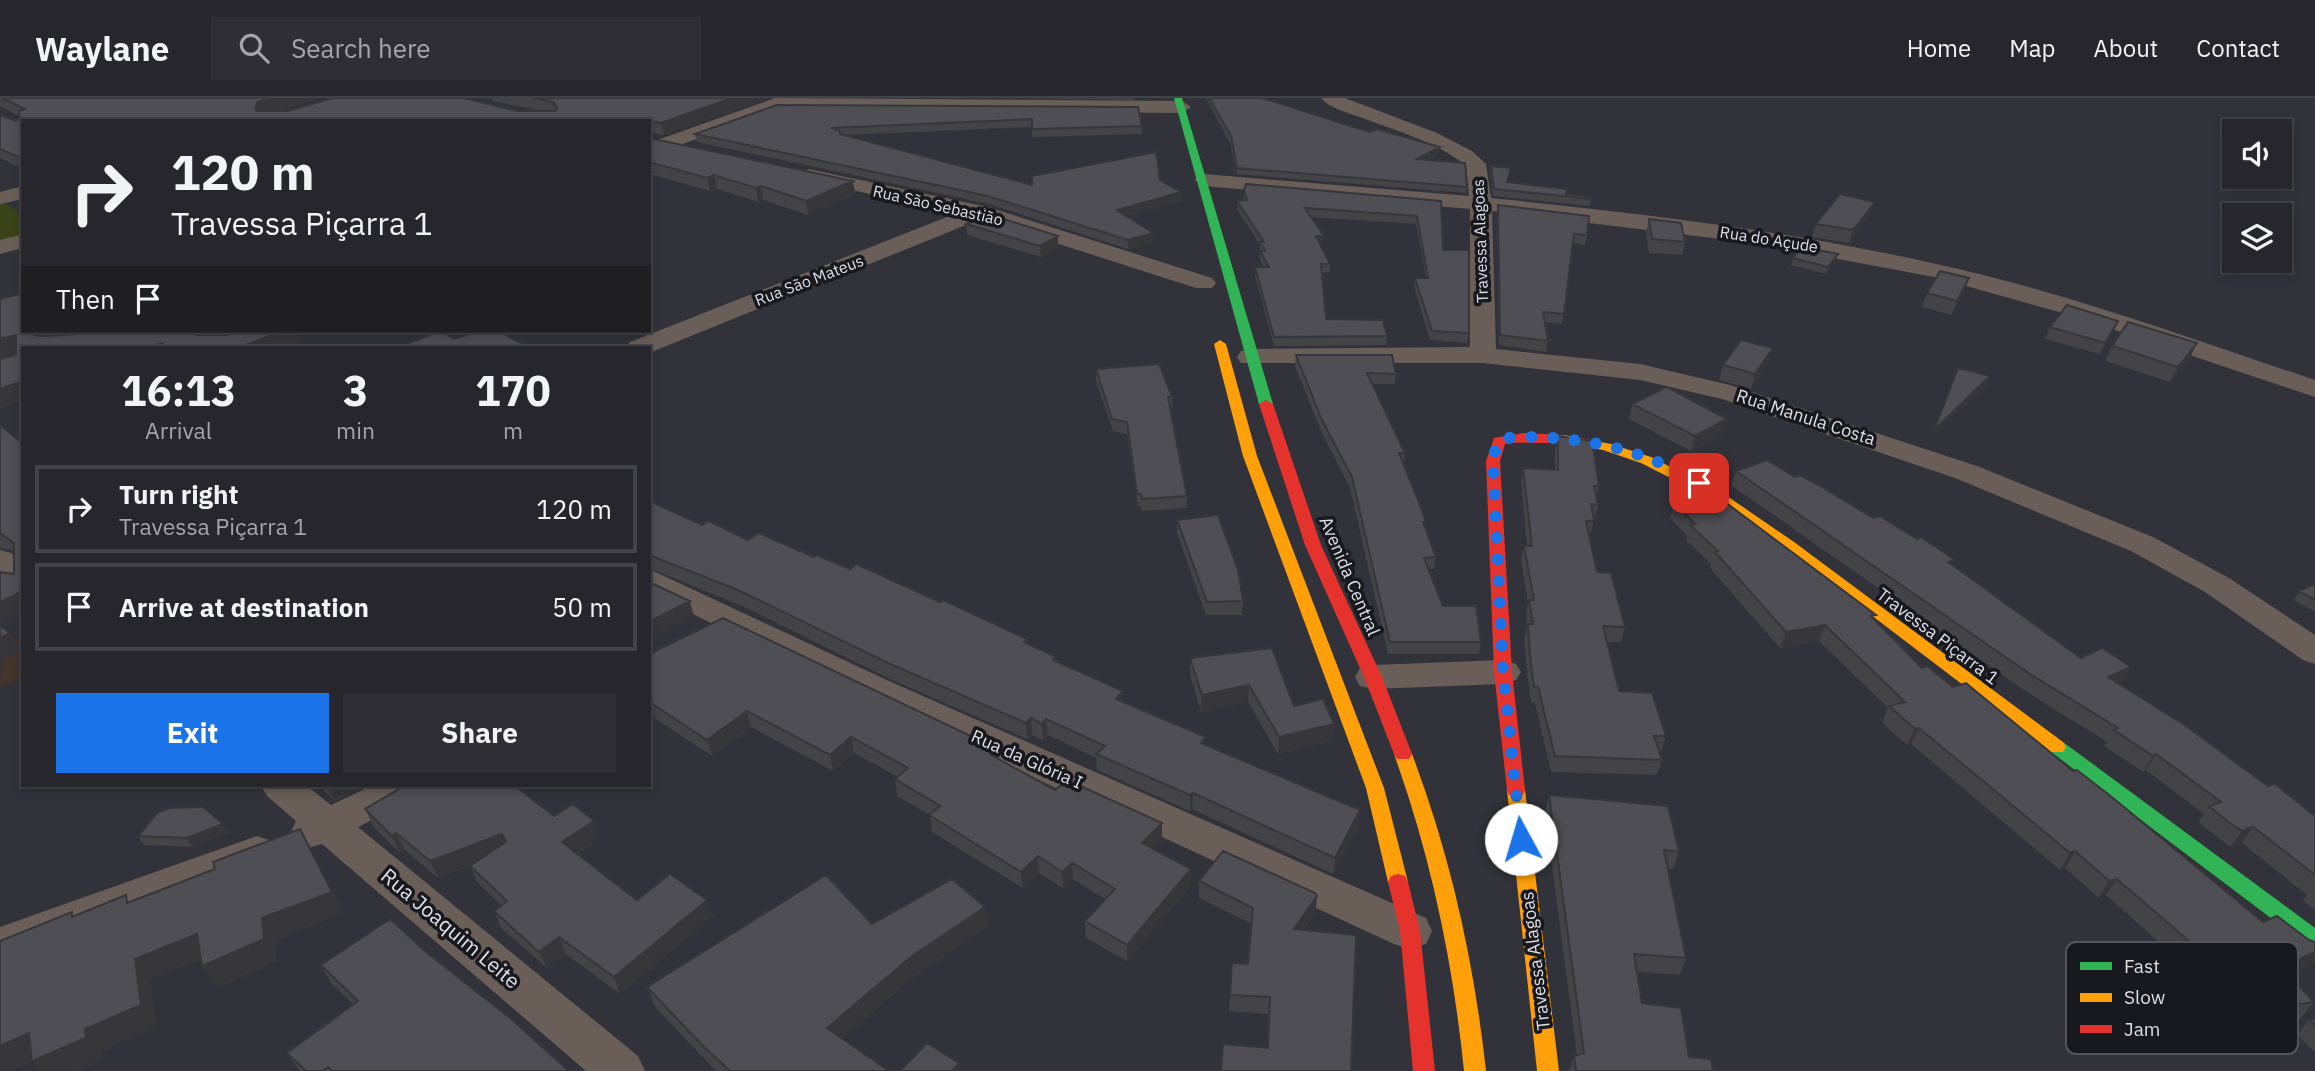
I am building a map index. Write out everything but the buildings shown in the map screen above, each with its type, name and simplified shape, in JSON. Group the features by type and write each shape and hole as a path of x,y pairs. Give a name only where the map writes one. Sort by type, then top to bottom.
{"main road":[{"name":"Avenida Central","path":"1180,103 1204,180 1250,357 1312,545 1373,677 1395,787 1454,918 1469,1006 1475,1071"},
{"path":"1215,323 1254,469 1395,787 1424,1071"},
{"name":"Travessa Alagoas","path":"1506,438 1499,441 1493,461 1503,672 1548,1071"},
{"name":"Travessa Piçarra 1","path":"1506,438 1545,438 1614,446 1653,458 1699,483 1739,509 2315,940"}],"street":[{"name":"Travessa Alagoas","path":"1330,98 1468,156 1478,170 1483,355"},
{"path":"655,145 783,101 1159,109 1180,103"},
{"path":"655,145 707,153"},
{"name":"Rua São Sebastião","path":"789,171 980,212 1204,283"},
{"name":"Rua do Açude","path":"1204,180 1685,226 1835,249 1936,270 2073,309 2315,390"},
{"name":"Rua São Mateus","path":"644,346 980,212"},
{"path":"0,247 21,242"},
{"path":"197,333 218,346"},
{"name":"Rua Manula Costa","path":"1250,357 1483,355 1606,367 1697,384 1930,458 2099,526 2184,565 2315,652"},
{"path":"0,560 21,577"},
{"name":"Rua da Glória I","path":"651,580 888,696 1410,931"},
{"path":"695,634 729,616"},
{"path":"1373,677 1503,672"},
{"name":"Rua Joaquim Leite","path":"282,787 621,1071"},
{"path":"0,945 330,825 404,787"}],"shaded area":[{"path":"2,628 21,643 21,678 0,688"}],"green space":[{"path":"4,202 21,215 21,238 0,243 0,203"}],"traffic: fast":[{"path":"1178,98 1266,404"},
{"path":"2057,747 2315,940"}],"traffic: slow":[{"path":"1220,344 1250,456 1375,788 1398,882"},
{"path":"1564,439 1606,447 1646,460 1719,497 1788,545 2057,747"},
{"path":"1403,754 1441,870 1465,990 1475,1071"},
{"path":"1516,790 1548,1071"}],"traffic: jam":[{"path":"1266,404 1313,545 1373,677 1403,754"},
{"path":"1516,790 1503,672 1493,461 1499,441 1523,437 1564,439"},
{"path":"1398,882 1410,931 1424,1071"}],"route":[{"path":"1521,839 1503,672 1493,461 1496,446 1499,441 1513,437 1614,446 1653,458 1699,483"}]}
